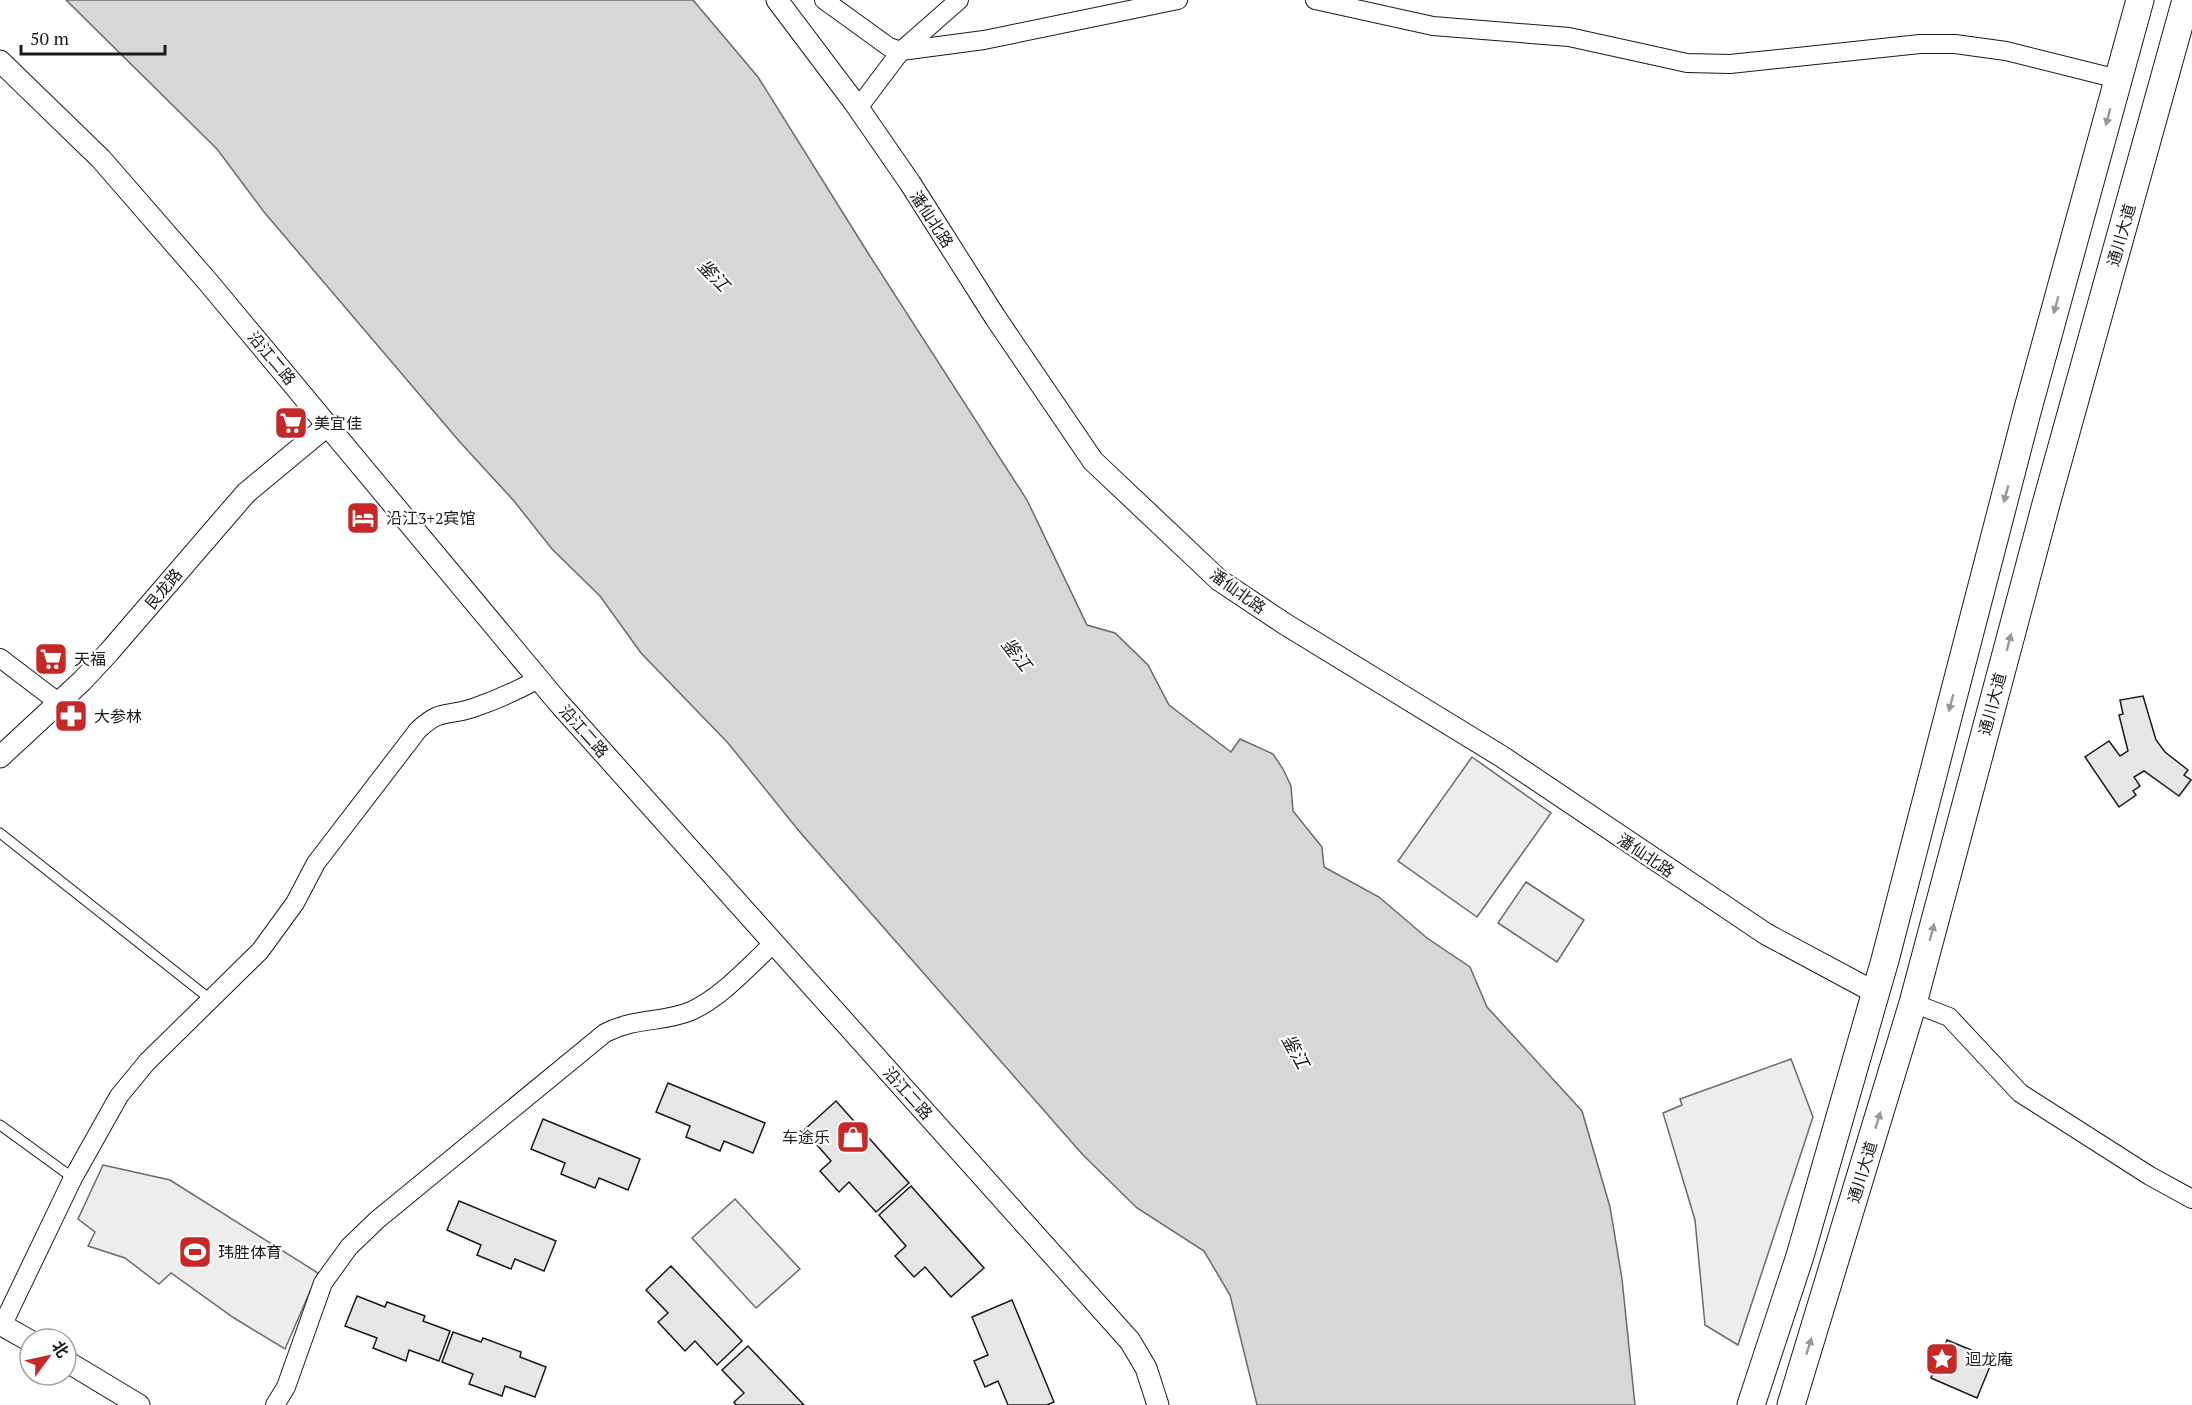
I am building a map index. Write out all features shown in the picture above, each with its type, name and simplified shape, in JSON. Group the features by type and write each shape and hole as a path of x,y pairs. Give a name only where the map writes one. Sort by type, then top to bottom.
{"main road":[{"path":"1755,1395 1800,1256 1876,993 2027,412 2140,0"},
{"name":"通川大道","path":"1792,1404 1913,1003 2046,504 2186,0"}],"street":[{"name":"潘仙北路","path":"777,0 858,108 1093,461 1219,580 1285,624 1501,756 1766,934 1876,993"},
{"path":"824,0 889,47 901,51 984,40 1178,0"},
{"path":"858,108 901,51 959,0"},
{"path":"1315,0 1433,26 1569,37 1687,63 1730,64 1920,44 1955,44 2006,51 2118,79"},
{"name":"沿江二路","path":"0,61 100,159 328,425 538,679 1130,1341 1146,1368 1158,1405"},
{"name":"艮龙路","path":"0,757 109,652 225,514 246,493 328,425"},
{"path":"0,658 58,702"},
{"path":"18,1334 1,1325 73,1178 119,1096 147,1062 260,951 295,903 316,863 428,720 435,715 460,712 498,699 538,679"},
{"path":"275,1405 286,1387 323,1284 334,1265 377,1220 605,1033 632,1022 691,1011 711,999 774,943"},
{"path":"1913,1003 1949,1017 2020,1093 2150,1176 2192,1199"},
{"path":"78,1368 139,1405"}],"lane":[{"path":"0,833 210,999"},
{"path":"0,1125 73,1178"}],"shaded area":[{"path":"1472,757 1551,813 1477,917 1398,861"},
{"path":"1526,882 1584,920 1557,962 1498,923"},
{"path":"1791,1059 1813,1117 1738,1345 1705,1325 1695,1220 1663,1113 1682,1105 1680,1099"},
{"name":"玮胜体育","path":"103,1165 170,1180 318,1273 285,1349 234,1318 171,1273 159,1284 125,1258 88,1246 95,1232 78,1219"},
{"path":"735,1199 800,1269 756,1308 692,1238"}],"water":[{"name":"鉴江","path":"66,0 693,0 758,77 1027,500 1087,625 1115,633 1148,665 1169,705 1231,752 1240,739 1273,754 1291,786 1293,811 1322,847 1324,867 1379,897 1427,938 1470,967 1487,1007 1582,1111 1610,1207 1622,1279 1635,1405 1257,1405 1230,1295 1204,1251 1137,1208 1083,1155 799,831 728,743 641,653 600,596 552,549 514,501 459,441 264,212 217,149"}],"building":[{"path":"2143,696 2156,740 2165,752 2188,770 2184,775 2191,780 2179,796 2144,771 2134,777 2140,786 2133,791 2136,795 2119,807 2085,757 2109,741 2120,756 2128,751 2119,715 2123,714 2120,700"},
{"path":"668,1083 765,1123 753,1153 724,1141 720,1151 686,1137 690,1126 656,1112"},
{"path":"836,1101 909,1183 876,1212 849,1182 839,1192 820,1171 831,1161 804,1130"},
{"path":"543,1119 640,1159 628,1190 599,1178 595,1188 561,1174 565,1163 531,1149"},
{"path":"911,1186 984,1268 951,1297 925,1267 914,1277 895,1256 906,1246 879,1215"},
{"path":"459,1201 556,1241 544,1271 515,1259 511,1269 477,1255 481,1245 447,1230"},
{"path":"671,1266 742,1341 717,1365 695,1341 685,1351 658,1322 668,1313 646,1290"},
{"path":"357,1296 385,1307 387,1302 425,1316 423,1321 450,1331 439,1361 409,1350 406,1361 373,1348 377,1338 345,1326"},
{"path":"1012,1300 1054,1402 1047,1405 1008,1405 998,1381 985,1387 974,1361 988,1355 972,1317"},
{"path":"453,1332 481,1342 483,1338 521,1352 520,1357 546,1367 535,1397 505,1386 502,1396 469,1384 473,1374 442,1362"},
{"path":"1947,1340 1993,1359 1977,1398 1931,1378"},
{"path":"748,1346 804,1405 736,1405 734,1402 744,1393 722,1370"}],"place":[{"name":"美宜佳","path":"291,423"},
{"name":"沿江3+2宾馆","path":"363,518"},
{"name":"天福","path":"51,659"},
{"name":"大参林","path":"71,716"},
{"name":"车途乐","path":"853,1137"},
{"name":"玮胜体育","path":"195,1252"},
{"name":"迴龙庵","path":"1942,1359"}]}
